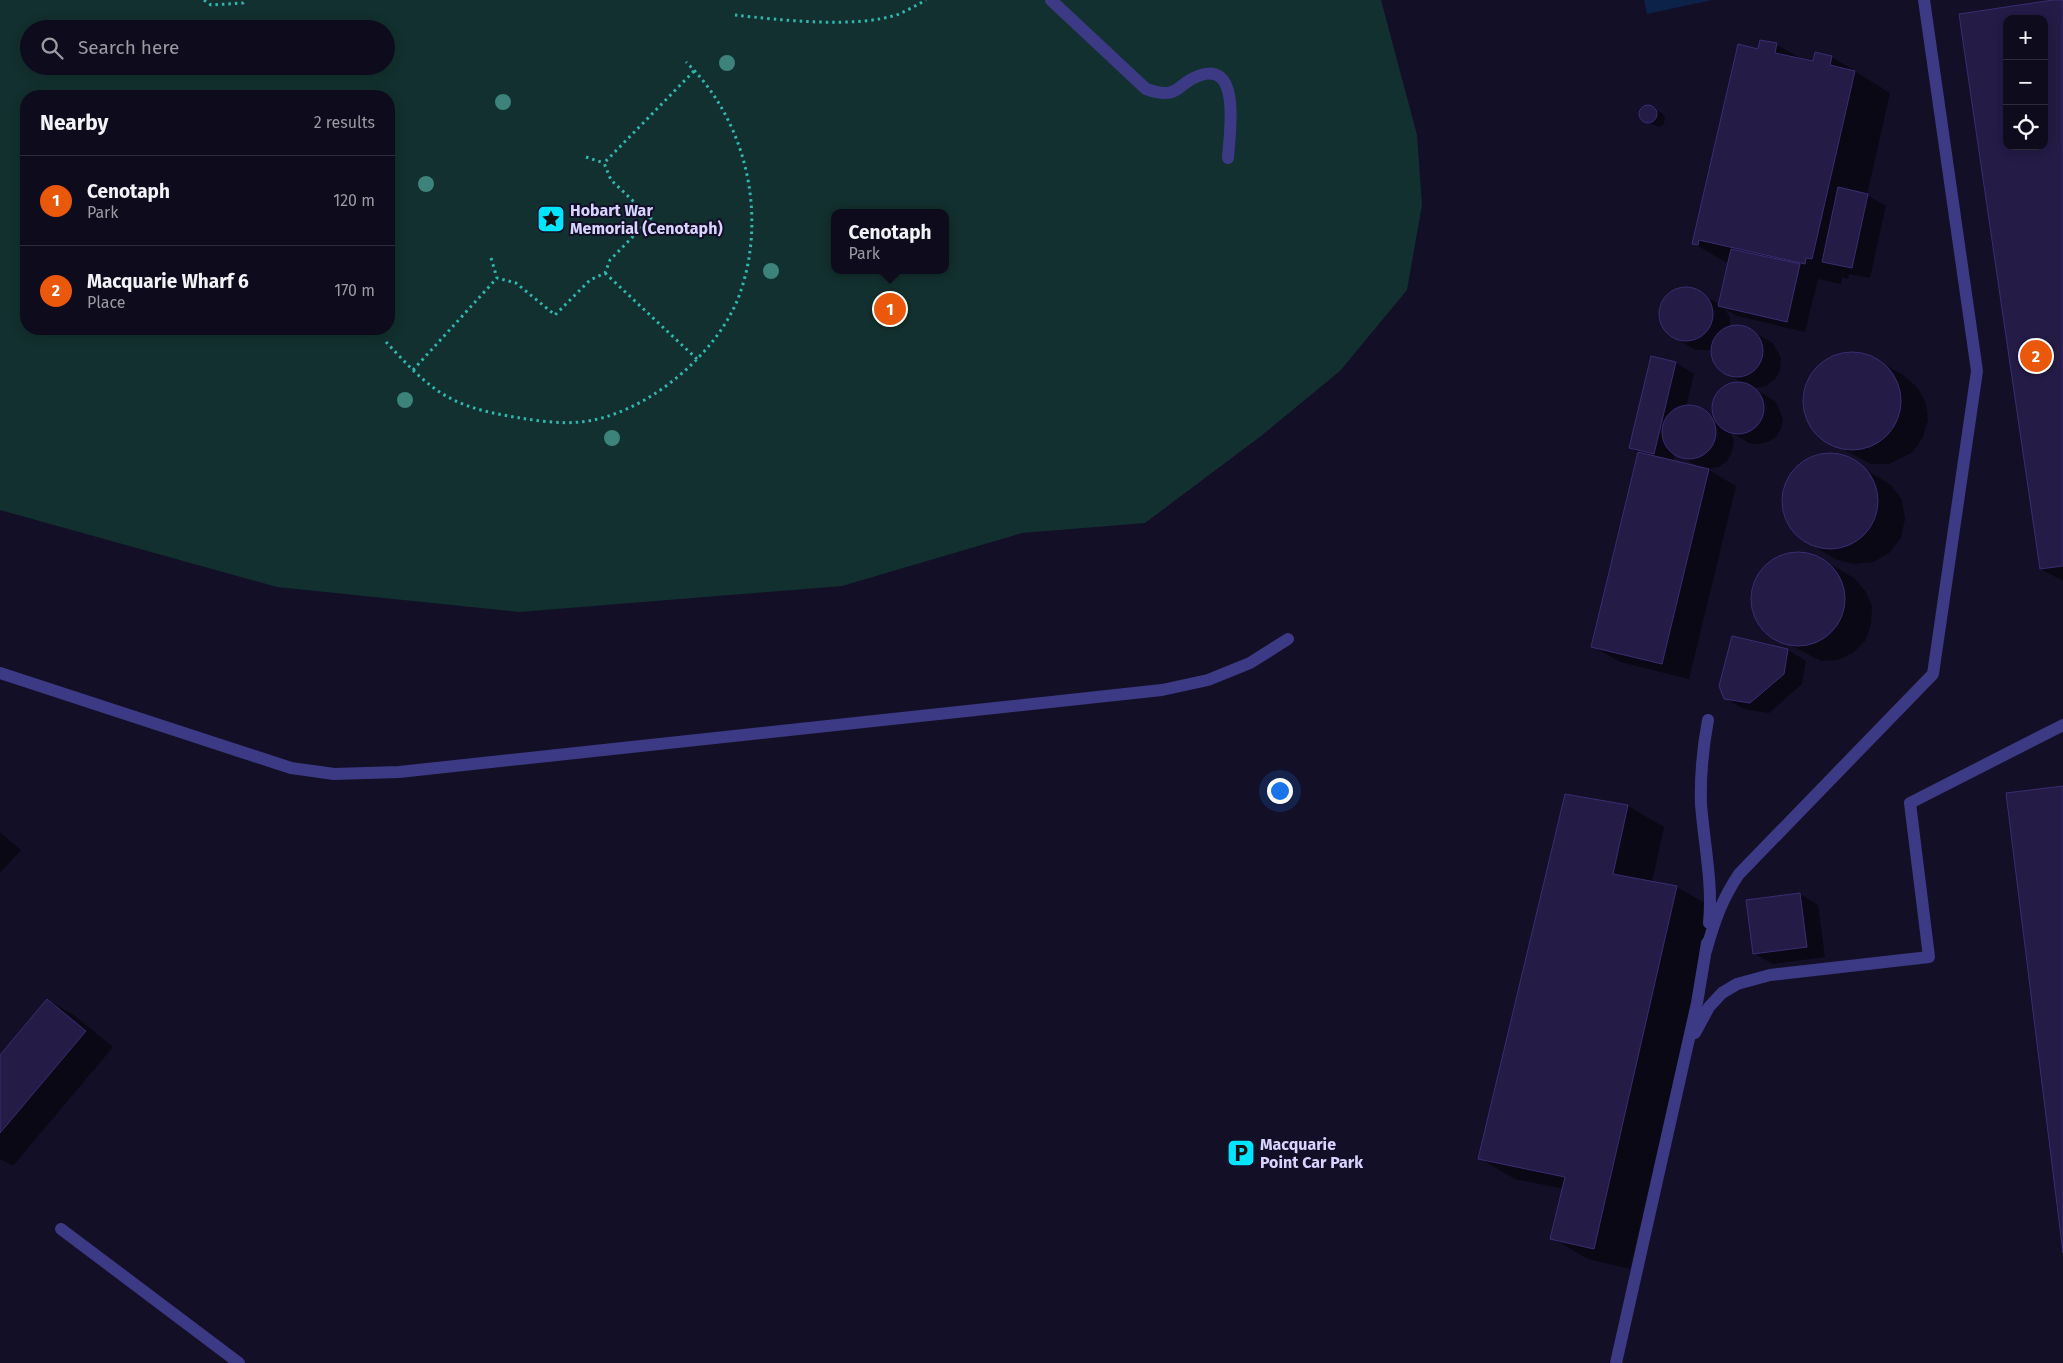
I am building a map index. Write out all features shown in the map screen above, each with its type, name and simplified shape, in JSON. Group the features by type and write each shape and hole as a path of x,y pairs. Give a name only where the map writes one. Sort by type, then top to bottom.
{"lane":[{"path":"1051,0 1146,90 1161,94 1177,91 1201,75 1213,74 1223,79 1229,88 1228,158"},
{"path":"1616,1363 1684,1059 1706,951 1716,915 1734,881 1811,798 1933,674 1977,371 1924,0"},
{"path":"0,673 241,753 292,768 334,774 399,772 1162,690 1216,676 1250,663 1288,639"},
{"path":"1706,951 1710,911 1707,846 1702,805 1702,770 1708,720"},
{"path":"1684,1059 1698,1026 1709,1007 1722,992 1737,984 1770,975 1929,957 1910,803 2063,725"},
{"path":"61,1228 239,1363"}],"path":[{"path":"204,0 211,5 243,2 246,0"},
{"path":"735,15 813,22 857,21 898,14 926,0"},
{"path":"386,342 413,370 448,397 489,412 534,420 580,422 618,412 654,394 698,360 724,324 738,297 747,266 752,225 751,195 745,164 719,103 695,70 686,62"},
{"path":"604,164 695,70"},
{"path":"497,278 516,283 555,315 590,280 605,273 610,260 651,218 611,180 604,164 586,157"},
{"path":"491,258 497,278"},
{"path":"605,273 698,360"},
{"path":"413,370 497,278"}],"green space":[{"path":"0,0 1381,0 1417,135 1422,205 1407,290 1340,371 1261,436 1145,523 1022,533 842,586 519,612 277,587 0,510"}],"water":[{"path":"1644,0 1712,0 1647,14"}],"building":[{"path":"2063,0 2063,566 2040,569 1959,14"},
{"path":"1760,40 1777,43 1775,53 1813,61 1815,52 1832,56 1830,65 1855,71 1812,259 1806,258 1805,264 1699,240 1698,245 1692,244 1738,44 1758,49"},
{"path":"1648,105 1654,108 1657,114 1654,120 1648,123 1642,120 1639,114 1642,108"},
{"path":"1838,187 1868,194 1852,268 1822,262"},
{"path":"1731,249 1800,264 1787,322 1718,306"},
{"path":"1681,287 1691,287 1701,291 1709,299 1713,314 1709,329 1701,337 1691,341 1681,341 1671,337 1663,329 1659,319 1659,309 1663,299 1671,291"},
{"path":"1732,325 1742,325 1756,332 1763,346 1763,356 1756,370 1742,377 1732,377 1722,373 1715,366 1711,356 1711,346 1715,336 1722,329"},
{"path":"1852,352 1862,353 1879,360 1893,374 1900,391 1900,411 1893,428 1879,442 1862,449 1852,450 1842,449 1825,442 1811,428 1804,411 1803,401 1804,391 1811,374 1825,360 1842,353"},
{"path":"1651,356 1676,362 1654,454 1629,448"},
{"path":"1733,382 1743,382 1757,389 1764,403 1764,413 1757,427 1743,434 1733,434 1723,430 1716,423 1712,413 1712,403 1716,393 1723,386"},
{"path":"1689,405 1699,407 1708,413 1714,422 1716,432 1714,442 1708,451 1699,457 1689,459 1679,457 1670,451 1664,442 1662,432 1664,422 1670,413 1679,407"},
{"path":"1638,452 1709,469 1662,664 1591,647"},
{"path":"1830,453 1848,457 1864,467 1874,483 1878,501 1874,519 1864,535 1848,545 1830,549 1812,545 1796,535 1786,519 1782,501 1786,483 1796,467 1812,457"},
{"path":"1798,552 1816,555 1831,566 1842,581 1845,599 1842,617 1831,632 1816,643 1798,646 1780,643 1765,632 1754,617 1751,599 1754,581 1765,566 1780,555"},
{"path":"1732,636 1788,649 1784,674 1750,703 1724,699 1719,686"},
{"path":"2063,786 2063,1253 2006,793"},
{"path":"1565,794 1628,805 1613,874 1677,886 1594,1249 1550,1239 1565,1177 1478,1159"},
{"path":"1800,893 1807,947 1753,954 1746,900"},
{"path":"47,999 86,1031 0,1133 0,1055"}],"place":[{"name":"Hobart War Memorial (Cenotaph)","path":"551,219"},
{"name":"Cenotaph","path":"890,309"},
{"name":"Macquarie Wharf 6","path":"2036,356"},
{"name":"Macquarie Point Car Park","path":"1241,1153"}]}
